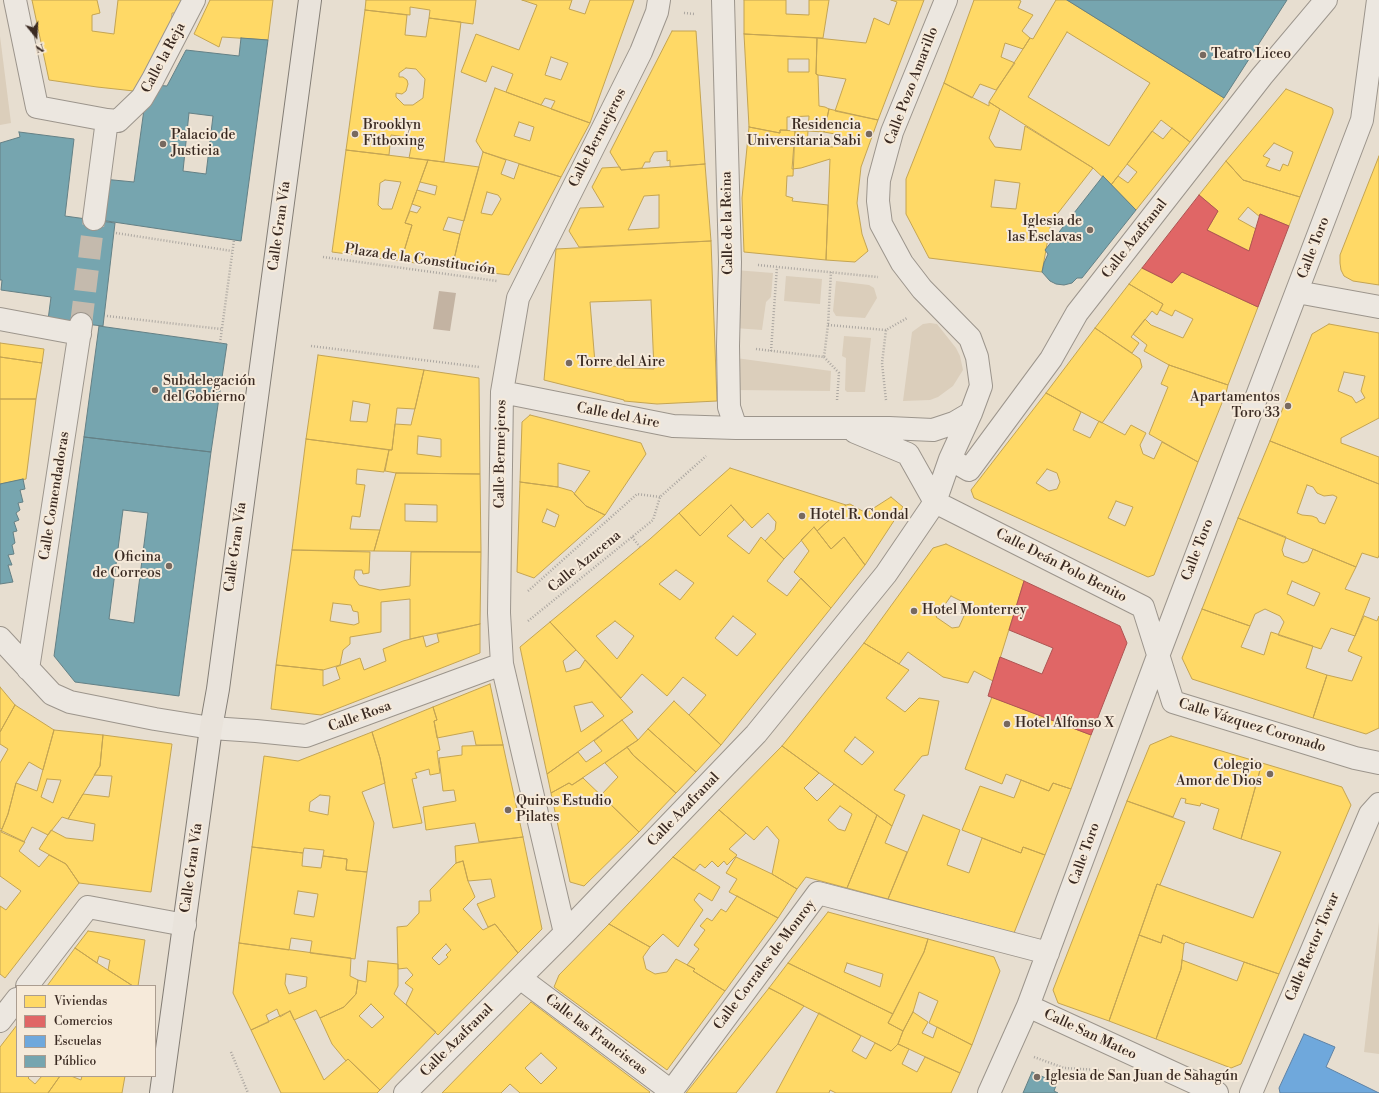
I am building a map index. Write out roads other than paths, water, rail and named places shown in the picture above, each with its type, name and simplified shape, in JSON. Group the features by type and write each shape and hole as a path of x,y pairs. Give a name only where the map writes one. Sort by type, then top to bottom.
{"main road":[{"name":"Calle Gran Vía","path":"161,1093 211,728 218,689 310,0"}],"street":[{"name":"Calle la Reja","path":"16,0 37,108 118,121 142,98 194,0"},
{"name":"Calle Bermejeros","path":"565,934 502,664 499,619 502,392 518,298 641,52 657,12 659,0"},
{"name":"Calle Pozo Amarillo","path":"946,0 892,132 879,180 878,201 881,224 902,263 922,289 970,338 977,357 981,386 971,413"},
{"name":"Calle Azafranal","path":"950,459 969,470 1051,359 1077,313 1262,76 1326,0"},
{"name":"Calle Toro","path":"989,1093 1028,1006 1158,656 1297,292 1371,121 1378,0"},
{"name":"Calle de la Reina","path":"724,8 730,262 728,346 730,407 736,428"},
{"path":"94,219 108,120"},
{"path":"1297,292 1379,307"},
{"name":"Calle Comendadoras","path":"0,319 81,329 28,668"},
{"name":"Calle del Aire","path":"502,392 674,426 736,428 889,428 933,430 954,424 971,413"},
{"name":"Calle Azafranal","path":"405,1093 565,934 756,734 886,574 935,502 950,459 971,413"},
{"path":"840,428 908,454 935,502"},
{"name":"Calle Deán Polo Benito","path":"935,502 1143,607 1158,656"},
{"name":"Calle Rosa","path":"0,638 52,694 70,702 155,719 211,728 256,730 306,736 502,664"},
{"name":"Calle Vázquez Coronado","path":"1158,656 1172,702 1356,758 1379,763"},
{"name":"Calle Rector Tovar","path":"1250,1093 1370,814 1379,804"},
{"name":"Calle Corrales de Monroy","path":"670,1092 818,893 1048,953"},
{"path":"28,985 88,907 185,925"},
{"name":"Calle las Franciscas","path":"520,978 670,1092"},
{"path":"0,1021 16,1000"},
{"name":"Calle San Mateo","path":"1028,1006 1218,1093"}],"tunnel":[{"path":"81,324 94,219"}],"place":[{"name":"Teatro Liceo","path":"1203,55"},
{"name":"Brooklyn Fitboxing","path":"355,134"},
{"name":"Residencia Universitaria Sabi","path":"869,134"},
{"name":"Palacio de Justicia","path":"163,144"},
{"name":"Iglesia de las Esclavas","path":"1090,230"},
{"name":"Torre del Aire","path":"569,363"},
{"name":"Subdelegación del Gobierno","path":"155,390"},
{"name":"Apartamentos Toro 33","path":"1288,406"},
{"name":"Hotel R. Condal","path":"802,516"},
{"name":"Oficina de Correos","path":"169,566"},
{"name":"Hotel Monterrey","path":"914,611"},
{"name":"Hotel Alfonso X","path":"1007,724"},
{"name":"Colegio Amor de Dios","path":"1270,774"},
{"name":"Quiros Estudio Pilates","path":"508,810"},
{"name":"Iglesia de San Juan de Sahagún","path":"1037,1077"}]}
